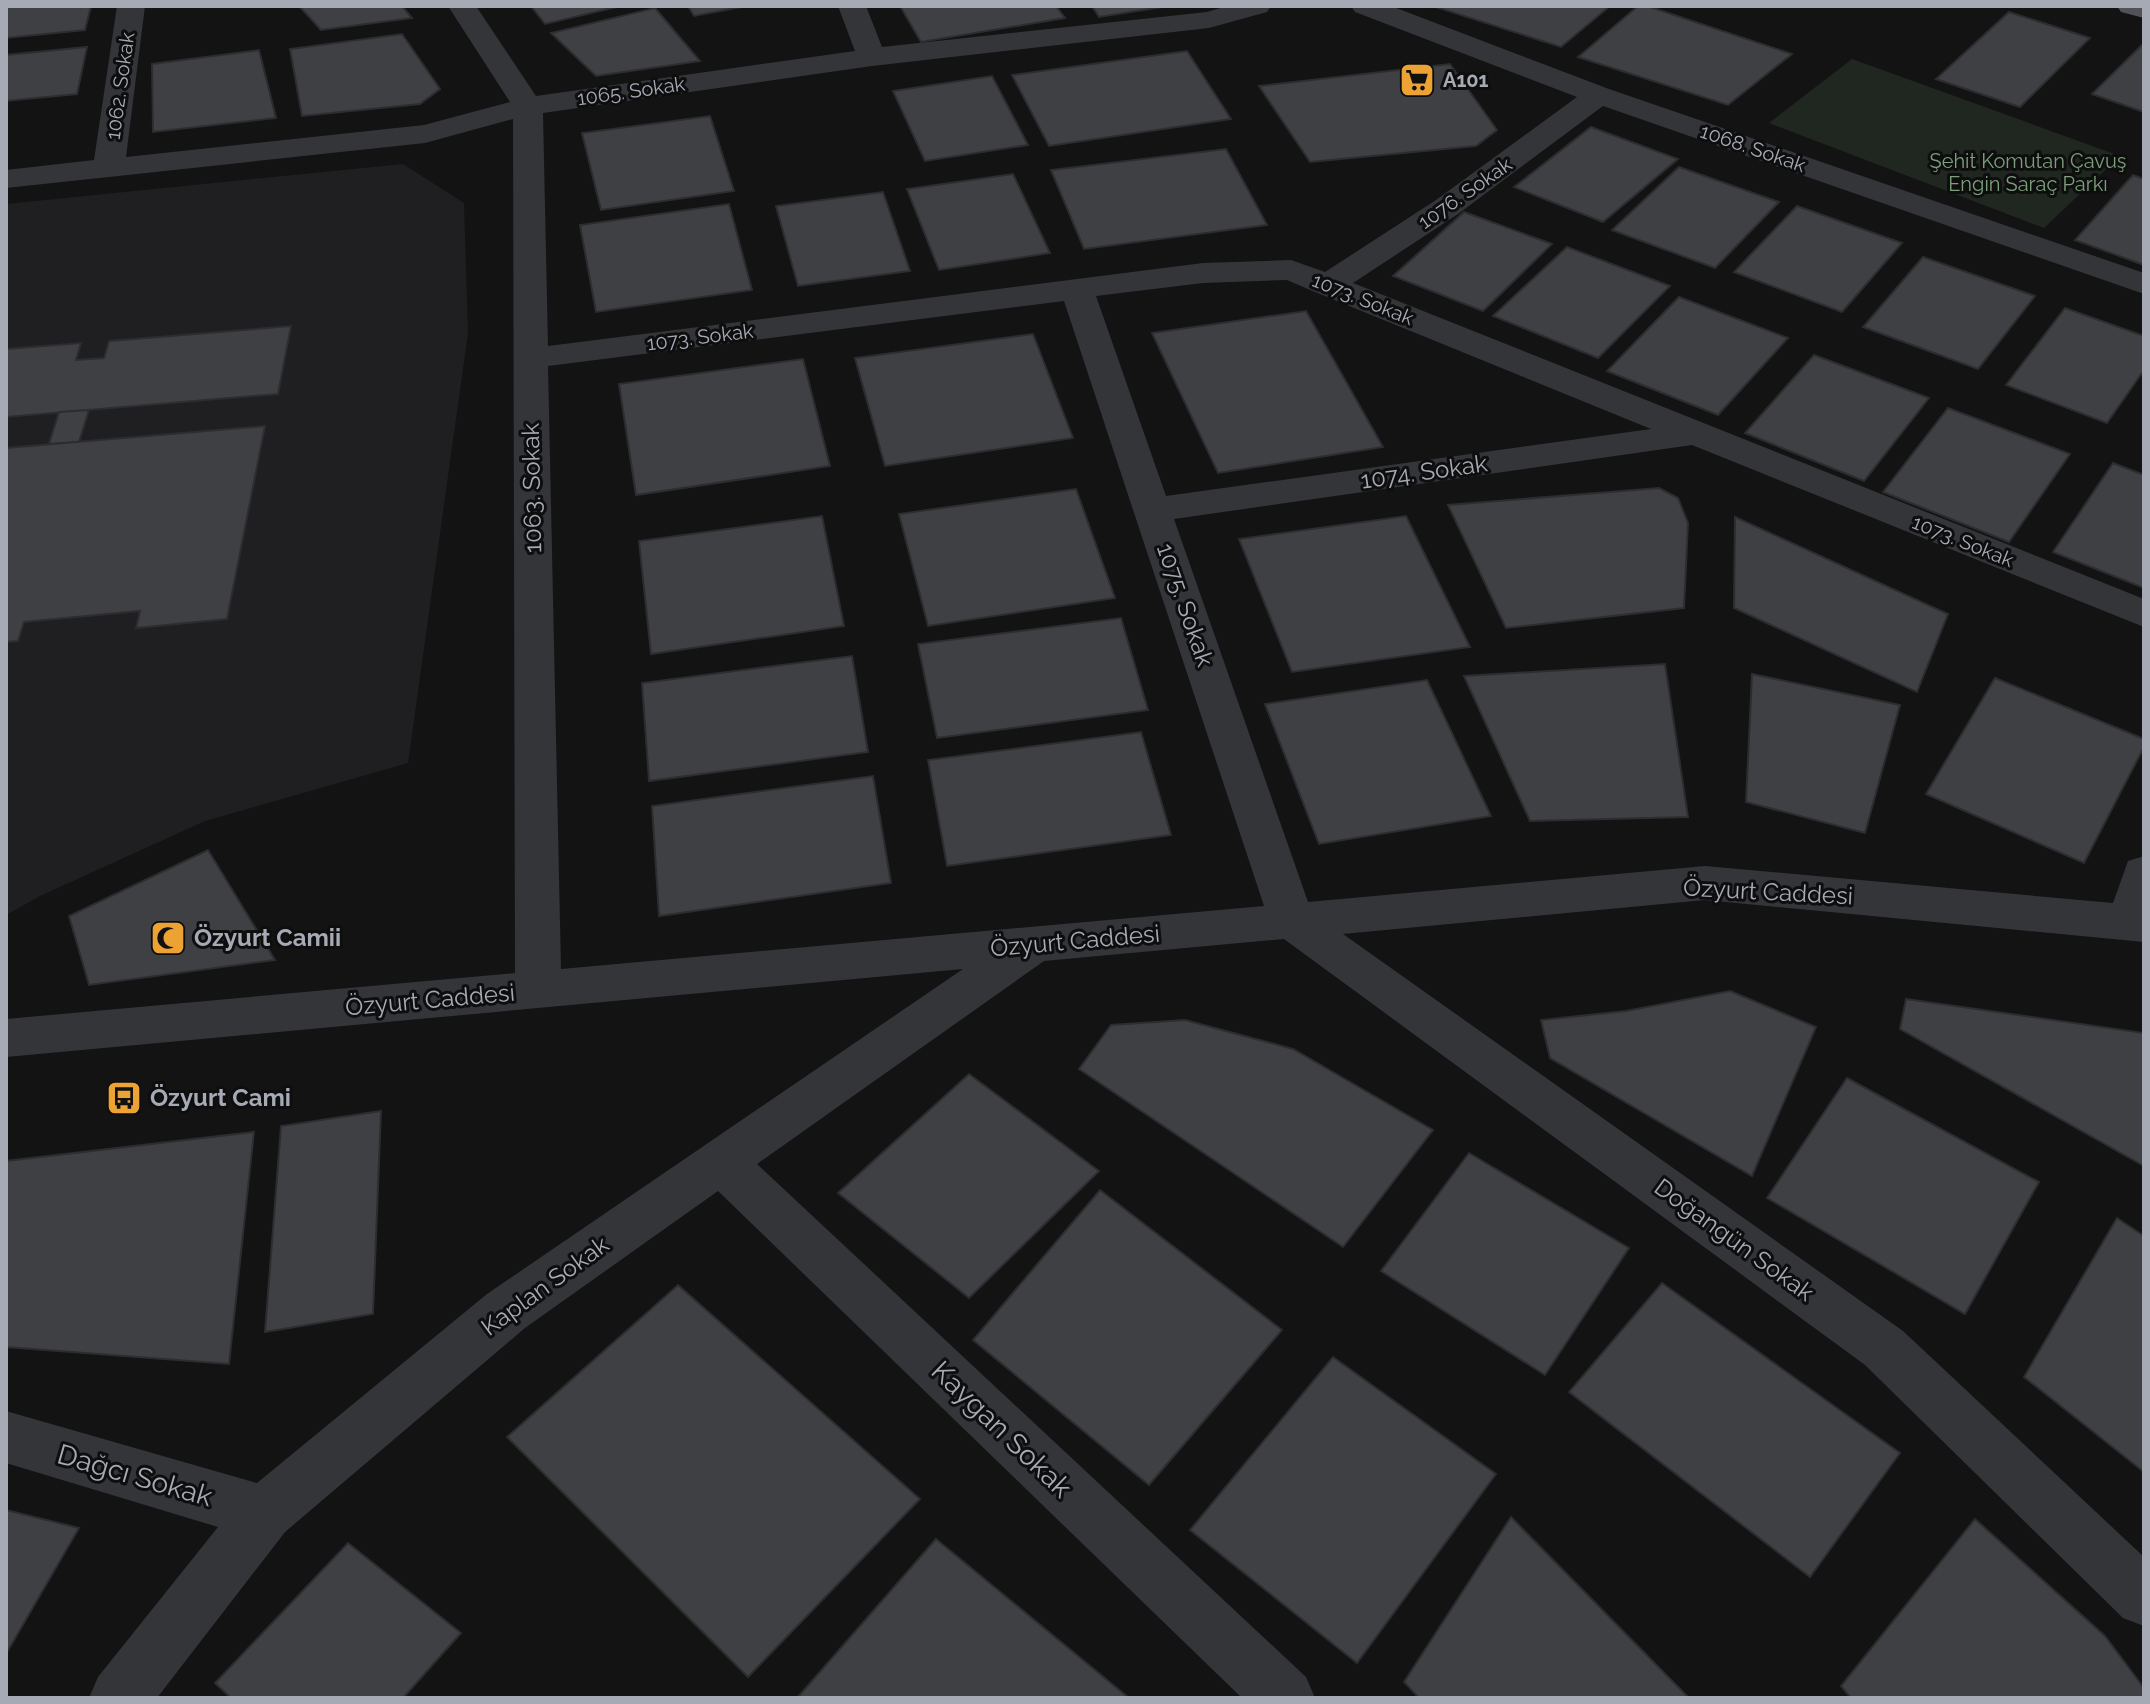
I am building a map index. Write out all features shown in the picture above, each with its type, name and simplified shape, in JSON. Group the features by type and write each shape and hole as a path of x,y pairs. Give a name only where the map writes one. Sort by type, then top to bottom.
{"main road":[{"path":"2131,6 2144,10"}],"street":[{"name":"1062. Sokak","path":"109,166 131,6"},
{"path":"462,6 528,106"},
{"path":"852,6 872,57"},
{"name":"1065. Sokak","path":"6,179 425,134 528,106 872,57 1209,20 1257,6"},
{"name":"1068. Sokak","path":"1365,6 1599,95 2144,284"},
{"name":"1076. Sokak","path":"1327,285 1447,207 1599,95"},
{"name":"1063. Sokak","path":"528,106 538,990"},
{"name":"1073. Sokak","path":"531,358 1203,273 1291,270 2144,614"},
{"name":"1075. Sokak","path":"1077,289 1292,921"},
{"name":"1074. Sokak","path":"1152,510 1696,433"},
{"path":"2137,923 2144,873"},
{"name":"Özyurt Caddesi","path":"6,1038 1705,883 2137,923"},
{"name":"Doğangün Sokak","path":"1292,921 1884,1348 2139,1584"},
{"name":"Kaplan Sokak","path":"119,1698 265,1513 506,1311 1033,944"},
{"name":"Kaygan Sokak","path":"720,1161 1285,1698"},
{"name":"Dağcı Sokak","path":"6,1437 265,1513"}],"shaded area":[{"path":"403,164 464,203 468,333 408,763 205,821 40,896 6,915 6,204"}],"green space":[{"name":"Şehit Komutan Çavuş Engin Saraç Parkı","path":"1852,59 2120,156 2044,228 1769,123"}],"building":[{"path":"6,6 91,6 85,30 6,38"},
{"path":"299,6 402,6 412,18 321,30"},
{"path":"531,6 621,6 545,24"},
{"path":"688,6 747,6 694,16"},
{"path":"900,6 1056,6 1065,18 921,42"},
{"path":"1092,6 1169,6 1099,17"},
{"path":"1433,6 1610,6 1561,47"},
{"path":"1638,6 1647,6 1792,54 1728,105 1578,57"},
{"path":"655,8 700,61 596,76 551,33"},
{"path":"2009,12 2090,38 2020,107 1936,79"},
{"path":"402,34 440,89 420,104 302,116 290,49"},
{"path":"2144,43 2144,112 2092,94"},
{"path":"87,47 77,94 6,101 6,55"},
{"path":"259,50 276,118 153,132 152,64"},
{"path":"1187,51 1231,119 1049,146 1012,75"},
{"path":"1450,64 1497,130 1476,146 1310,162 1259,86"},
{"path":"992,76 1028,145 925,161 893,91"},
{"path":"710,116 734,191 601,210 582,133"},
{"path":"1591,127 1678,159 1603,222 1514,187"},
{"path":"1226,149 1267,225 1084,249 1051,170"},
{"path":"1679,167 1779,202 1715,268 1612,230"},
{"path":"1013,174 1050,253 939,270 907,189"},
{"path":"2133,175 2144,179 2144,265 2075,240"},
{"path":"883,192 910,271 798,286 776,206"},
{"path":"729,204 752,290 596,312 580,225"},
{"path":"1797,206 1902,243 1842,312 1734,272"},
{"path":"1464,212 1552,244 1483,311 1393,276"},
{"path":"1567,247 1670,286 1598,358 1493,316"},
{"path":"1923,257 2035,296 1978,369 1863,327"},
{"path":"1679,297 1788,338 1718,415 1607,371"},
{"path":"2065,308 2144,336 2144,370 2107,423 2006,385"},
{"path":"1306,311 1383,447 1218,473 1152,333"},
{"path":"291,326 278,394 6,417 6,349 81,343 76,360 104,358 109,341"},
{"path":"1033,334 1073,438 885,466 855,358"},
{"path":"1814,355 1929,398 1864,481 1745,433"},
{"path":"803,359 830,466 636,495 619,384"},
{"path":"1948,408 2070,454 2009,542 1883,492"},
{"path":"89,410 79,442 49,444 59,412"},
{"path":"265,426 227,619 136,628 140,611 24,622 18,641 6,642 6,448"},
{"path":"2113,463 2144,475 2144,588 2053,552"},
{"path":"1659,488 1678,498 1688,523 1684,608 1506,628 1448,505"},
{"path":"1076,489 1115,598 928,626 899,514"},
{"path":"822,516 844,626 651,654 639,541"},
{"path":"1406,516 1470,647 1292,672 1239,539"},
{"path":"1735,517 1948,614 1917,692 1734,608"},
{"path":"1121,618 1148,710 937,738 918,644"},
{"path":"852,656 868,752 649,781 642,683"},
{"path":"1665,664 1688,817 1530,821 1464,676"},
{"path":"1752,674 1900,705 1865,833 1746,802"},
{"path":"1995,678 2144,739 2144,747 2084,863 1926,794"},
{"path":"1427,680 1491,816 1319,844 1265,704"},
{"path":"1141,732 1171,835 947,866 928,760"},
{"path":"873,776 891,883 659,916 652,806"},
{"name":"Özyurt Camii","path":"208,850 275,960 89,985 69,916"},
{"path":"1730,991 1816,1027 1752,1176 1550,1058 1541,1020 1626,1011"},
{"path":"1906,999 2144,1033 2144,1166 1900,1029"},
{"path":"1185,1020 1293,1049 1433,1130 1343,1247 1079,1069 1111,1025"},
{"path":"969,1074 1099,1171 969,1298 838,1193"},
{"path":"1847,1078 2039,1182 1965,1314 1767,1198"},
{"path":"381,1111 373,1314 265,1332 281,1126"},
{"path":"254,1132 229,1364 6,1347 6,1161"},
{"path":"1469,1153 1629,1248 1545,1375 1381,1271"},
{"path":"1100,1190 1282,1330 1149,1485 973,1340"},
{"path":"2117,1218 2144,1236 2144,1472 2024,1377"},
{"path":"1662,1283 1900,1453 1810,1577 1569,1392"},
{"path":"678,1285 920,1499 748,1677 507,1437"},
{"path":"1333,1357 1496,1474 1357,1663 1190,1530"},
{"path":"6,1510 79,1528 6,1654"},
{"path":"1511,1517 1689,1698 1419,1698 1404,1682"},
{"path":"1975,1519 2105,1636 2144,1688 2144,1698 1851,1698 1841,1686"},
{"path":"936,1539 1129,1698 797,1698"},
{"path":"348,1543 461,1633 403,1698 231,1698 215,1683"}],"place":[{"name":"A101","path":"1417,80"},
{"name":"Özyurt Camii","path":"168,938"},
{"name":"Özyurt Cami","path":"124,1098"}]}
